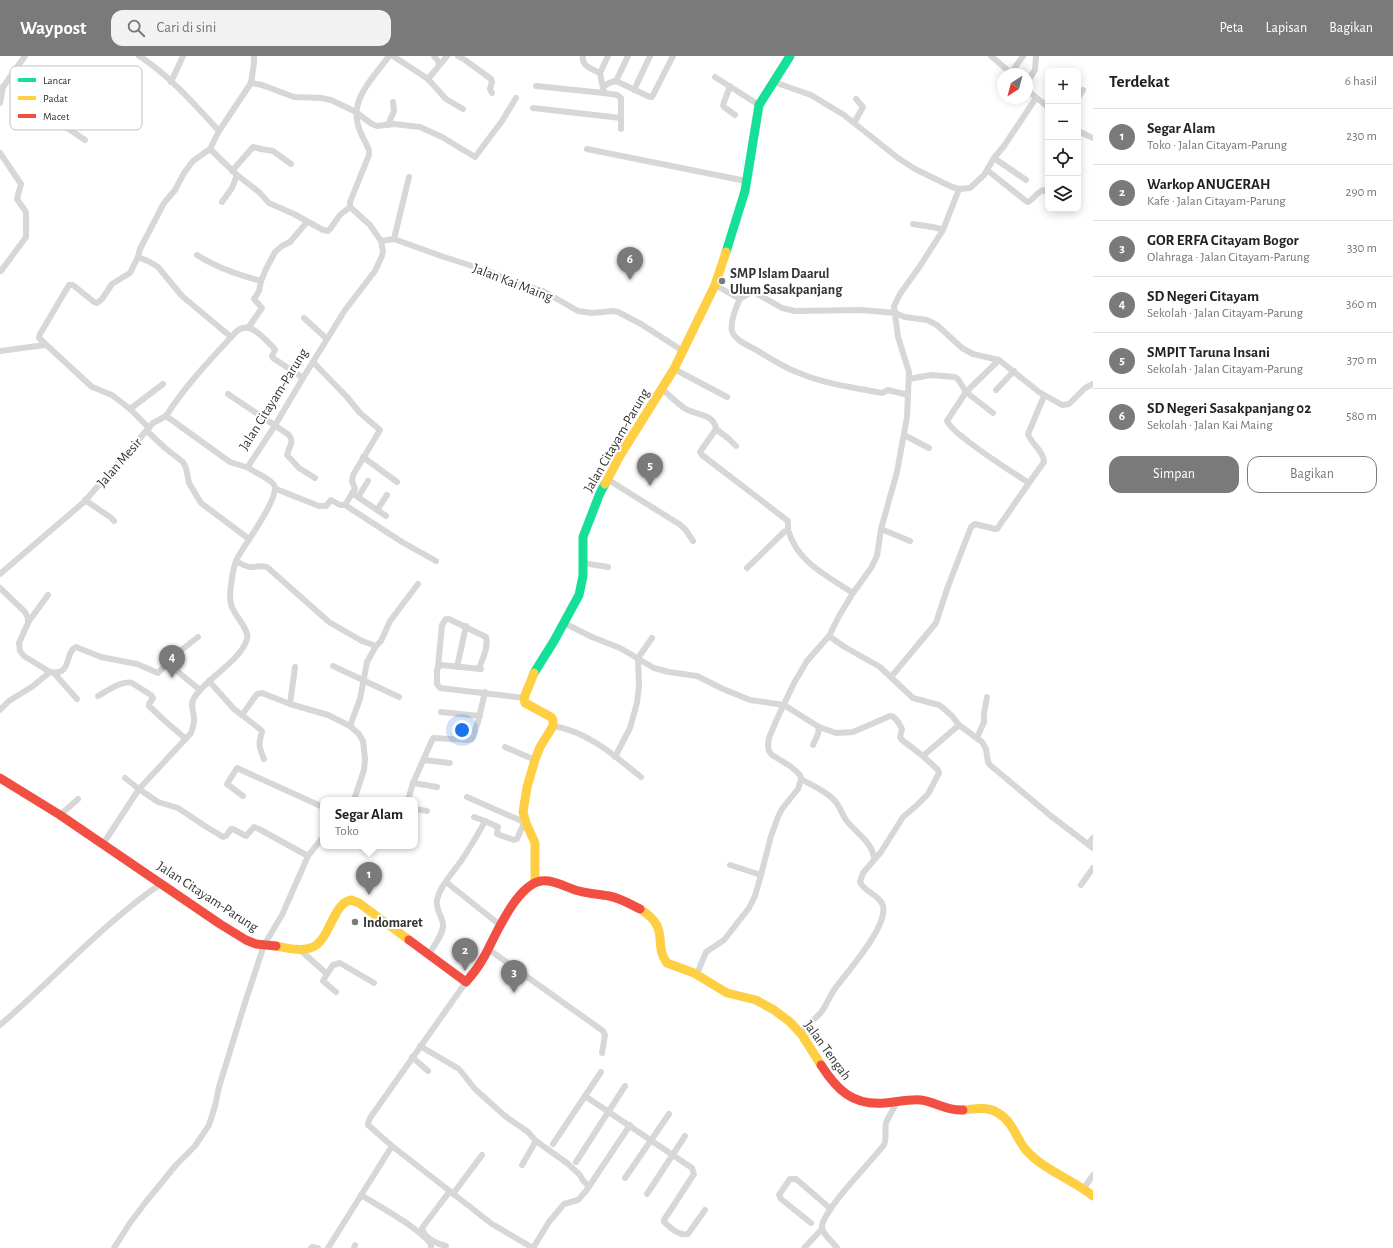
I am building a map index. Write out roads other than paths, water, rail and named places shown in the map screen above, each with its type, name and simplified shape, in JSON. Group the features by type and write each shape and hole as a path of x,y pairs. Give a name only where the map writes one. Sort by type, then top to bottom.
{"main road":[{"name":"Jalan Citayam-Parung","path":"524,698 536,668 564,623 581,590 583,576 582,545 585,531 607,479 674,369 715,285 745,191 759,105 790,56"},
{"path":"466,982 483,959 500,925 516,901 534,882 535,843 525,823 523,812 527,787 535,760 540,747 553,726 553,720 527,704 524,698"},
{"name":"Jalan Citayam-Parung","path":"0,778 60,815 251,942 299,949 312,947 323,937 342,904 345,901 353,900 466,982"},
{"name":"Jalan Tengah","path":"534,882 552,882 574,891 611,896 640,910 653,919 660,930 664,959 667,963 697,974 723,991 734,996 749,997 760,1002 782,1016 800,1032 831,1079 848,1096 861,1102 873,1104 923,1100 949,1110 981,1107 996,1112 1004,1116 1010,1122 1023,1146 1030,1154 1049,1168 1084,1188 1093,1196"}],"street":[{"path":"18,66 25,56"},
{"path":"139,56 171,82 208,118 219,131"},
{"path":"171,82 183,56"},
{"path":"249,539 203,505 189,483 186,468 183,462 165,448 130,409 112,395 92,386 39,338 69,285 73,285 97,303 114,282 130,273 138,257 140,249 164,203 175,190 193,161 210,149 219,131 251,83 254,56"},
{"path":"210,149 234,173 259,192 270,204 294,214 320,229 328,231 340,215 350,207 350,202 369,155 368,148 358,127 356,113 360,97 389,56"},
{"path":"393,56 428,79 446,99 464,109"},
{"path":"434,56 440,64"},
{"path":"428,79 447,56"},
{"path":"458,56 466,60 492,80 490,89 492,94"},
{"path":"583,56 583,63 600,75"},
{"path":"603,88 600,75 608,56"},
{"path":"616,81 628,56"},
{"path":"634,90 650,56"},
{"path":"536,86 579,91 603,88 616,81 652,97 673,56"},
{"path":"991,56 1005,68"},
{"path":"1015,68 1023,56"},
{"path":"1033,73 1035,70 1036,56"},
{"path":"715,76 759,105"},
{"path":"0,103 1,88 9,78"},
{"path":"774,82 811,94 836,109 898,158 915,169 959,189 970,188 978,182 1036,98"},
{"path":"251,83 262,85 294,98 322,98 331,100 378,126 394,124 415,126 431,131 450,141 464,152 475,157 502,121 516,98"},
{"path":"730,86 723,105 735,115"},
{"path":"603,88 620,96 621,98 621,129"},
{"path":"1033,95 1045,105"},
{"path":"854,123 863,106 856,99"},
{"path":"388,125 394,111 393,102"},
{"path":"534,108 621,118"},
{"path":"70,130 85,140"},
{"path":"1081,132 1093,138"},
{"path":"222,202 232,188 234,173 253,147 273,151 291,164"},
{"path":"587,149 746,181"},
{"path":"0,154 21,184 17,199 24,208 26,216 26,231 24,240 1,271"},
{"path":"994,158 1026,180"},
{"path":"987,170 1026,202 1031,201 1040,191 1043,190 1045,192"},
{"path":"350,207 370,225 381,242 394,239 409,177"},
{"path":"874,860 874,854 871,847 845,819 836,802 825,793 801,779 800,775 790,766 772,755 769,751 768,745 769,738 794,683 807,661 829,636 853,593 877,556 881,529 895,482 904,435 908,395 909,379 907,365 898,337 894,306 900,294 943,230 959,189"},
{"path":"248,328 262,308 254,299 259,291 261,281 275,252 290,242 307,222"},
{"path":"913,224 926,227 930,226 943,230"},
{"name":"Jalan Kai Maing","path":"394,239 488,271 513,282 543,291 578,311 592,314 613,311 618,312 641,324 683,351"},
{"name":"Jalan Citayam-Parung","path":"276,489 272,482 249,468 250,462 274,427 345,310 375,271 383,251 381,242"},
{"path":"197,254 222,269 242,277 261,281"},
{"path":"138,257 158,267 182,296 232,337"},
{"path":"715,285 740,299"},
{"path":"908,395 888,390 882,393 812,378 797,373 754,349 736,337 732,332 731,327 740,299 754,292 782,308 795,311 853,310 896,313 905,317 923,319 937,325 957,344 967,351 973,354 999,360 1044,396 1065,406 1085,388 1093,384"},
{"path":"304,318 327,339"},
{"path":"249,468 230,462 166,416 176,399 239,329 243,327 255,330 274,348 273,358 303,378"},
{"path":"0,351 45,345"},
{"path":"999,360 966,392 947,421 949,425 989,457 1029,484"},
{"path":"313,362 347,397 360,413 380,430 353,475 352,481 355,488 355,495"},
{"path":"674,369 727,397"},
{"path":"996,390 1014,372"},
{"path":"909,379 931,375 955,377 958,379 966,392 993,413"},
{"path":"130,409 163,384"},
{"path":"662,389 683,407 711,420 716,429 736,446"},
{"path":"228,394 291,438 291,444 287,456 299,468 315,478"},
{"path":"891,677 936,623 947,589 971,527 975,524 997,529 1044,462 1043,456 1028,434 1044,396"},
{"name":"Jalan Mesir","path":"0,574 85,500 153,423 166,416"},
{"path":"716,429 700,452 702,455 784,517 788,521 788,530 791,540 804,559 853,593"},
{"path":"904,435 929,448"},
{"path":"363,457 397,482"},
{"path":"607,479 679,524 685,529 693,541"},
{"path":"345,505 368,481"},
{"path":"103,844 139,789 191,733 194,721 192,702 200,690 240,652 247,640 246,631 231,604 231,587 236,561 268,509 275,495 276,489 319,506 326,506 331,500 340,505 345,505 402,542 436,561"},
{"path":"355,495 386,516"},
{"path":"377,510 387,495"},
{"path":"85,500 114,521"},
{"path":"881,529 910,541"},
{"path":"747,568 784,532 788,530"},
{"path":"236,561 247,566 255,567 262,565 267,567 329,622 362,641 376,646"},
{"path":"583,562 608,567"},
{"path":"350,726 360,698 367,662 376,646 381,641 390,621 418,584"},
{"path":"0,588 25,612 29,621"},
{"path":"48,595 29,621 20,643 20,651 27,658 52,673 77,699"},
{"path":"438,666 441,665 480,669 486,648 487,639 484,635 449,619 446,619 444,622 439,654 436,681 438,687 524,698"},
{"path":"564,623 662,670 697,676 750,700 784,705 819,727 836,733 853,732 892,716 902,729 900,737 902,740 938,770 939,773 928,794 903,817 894,829 881,852 863,872 860,882 862,886 872,893 883,906 878,929 870,943 833,992 822,1011 800,1032"},
{"path":"457,667 466,626"},
{"path":"829,636 843,646 874,663 913,698 939,705 943,708 952,716 958,726 985,745 988,762 990,765 1051,816 1091,846 1093,838"},
{"path":"0,710 9,701 52,673 63,670 67,665 71,651 76,646 101,657 137,664 158,673 175,655 198,637"},
{"path":"615,757 630,728 637,703 639,686 638,658 652,638"},
{"path":"333,666 399,697"},
{"path":"290,704 295,667"},
{"path":"177,671 200,690"},
{"path":"209,681 234,709 261,730 262,732 259,746 264,759"},
{"path":"98,696 124,683 132,682 151,695 152,698 149,706 186,739"},
{"path":"409,797 413,783 434,737 472,740 480,716 484,692"},
{"path":"242,715 259,693 262,693 290,704 328,715 350,726 359,734 363,741 365,759 364,770 355,797"},
{"path":"977,738 984,722 987,697"},
{"path":"441,712 480,716"},
{"path":"553,726 580,733 641,777"},
{"path":"923,756 958,726"},
{"path":"813,745 818,734 819,727"},
{"path":"505,747 535,760"},
{"path":"424,760 450,763"},
{"path":"243,796 227,784 237,768 320,806"},
{"path":"125,778 158,802 178,808 214,833 223,837 226,836 231,829 246,836 254,827 308,856"},
{"path":"697,974 706,952 724,940 748,908 761,875 771,836 778,817 782,809 798,789 801,779"},
{"path":"413,783 437,787"},
{"path":"467,797 525,823 517,839 514,840 500,836 498,834 498,827 474,817"},
{"path":"60,815 78,799"},
{"path":"418,810 427,811"},
{"path":"429,954 440,936 442,927 437,903 440,891 465,855 471,843 474,841 485,821"},
{"path":"114,1248 145,1203 173,1169 195,1146 209,1125 216,1106 219,1087 243,1008 264,945 282,915 308,856 320,841"},
{"path":"730,865 761,875"},
{"path":"1081,886 1093,868"},
{"path":"446,882 500,925"},
{"path":"0,1024 23,1005 102,930 137,900 162,883"},
{"path":"299,949 327,974"},
{"path":"488,949 603,1031 605,1035 602,1053"},
{"path":"336,992 323,981 334,965 340,963 374,983"},
{"path":"466,982 368,1121 370,1128 492,1224 533,1248 549,1222 564,1204 578,1200 630,1126"},
{"path":"420,1046 459,1069 475,1089 512,1121 528,1132 536,1141 567,1163 580,1175 588,1186"},
{"path":"412,1057 428,1071"},
{"path":"553,1144 601,1072"},
{"path":"576,1162 625,1086"},
{"path":"585,1096 692,1168 694,1172 666,1216 664,1222 680,1234 688,1234 705,1210"},
{"path":"804,1248 822,1229 822,1224 831,1209 885,1144 886,1123 898,1101"},
{"path":"625,1178 668,1114"},
{"path":"647,1194 674,1155 684,1136"},
{"path":"522,1165 536,1141"},
{"path":"328,1248 392,1146"},
{"path":"446,1246 431,1240 422,1228 482,1155"},
{"path":"1084,1188 1093,1175"},
{"path":"810,1223 780,1199 779,1195 790,1179 796,1179 831,1209"},
{"path":"361,1195 423,1235 432,1244 431,1248"},
{"path":"822,1229 837,1248"},
{"path":"311,1248 318,1248"}],"place":[{"name":"SD Negeri Sasakpanjang 02","path":"630,280"},
{"name":"SMP Islam Daarul Ulum Sasakpanjang","path":"722,281"},
{"name":"SMPIT Taruna Insani","path":"650,486"},
{"name":"SD Negeri Citayam","path":"172,678"},
{"name":"Segar Alam","path":"369,895"},
{"name":"Indomaret","path":"355,922"},
{"name":"Warkop ANUGERAH","path":"465,971"},
{"name":"GOR ERFA Citayam Bogor","path":"514,993"}]}
